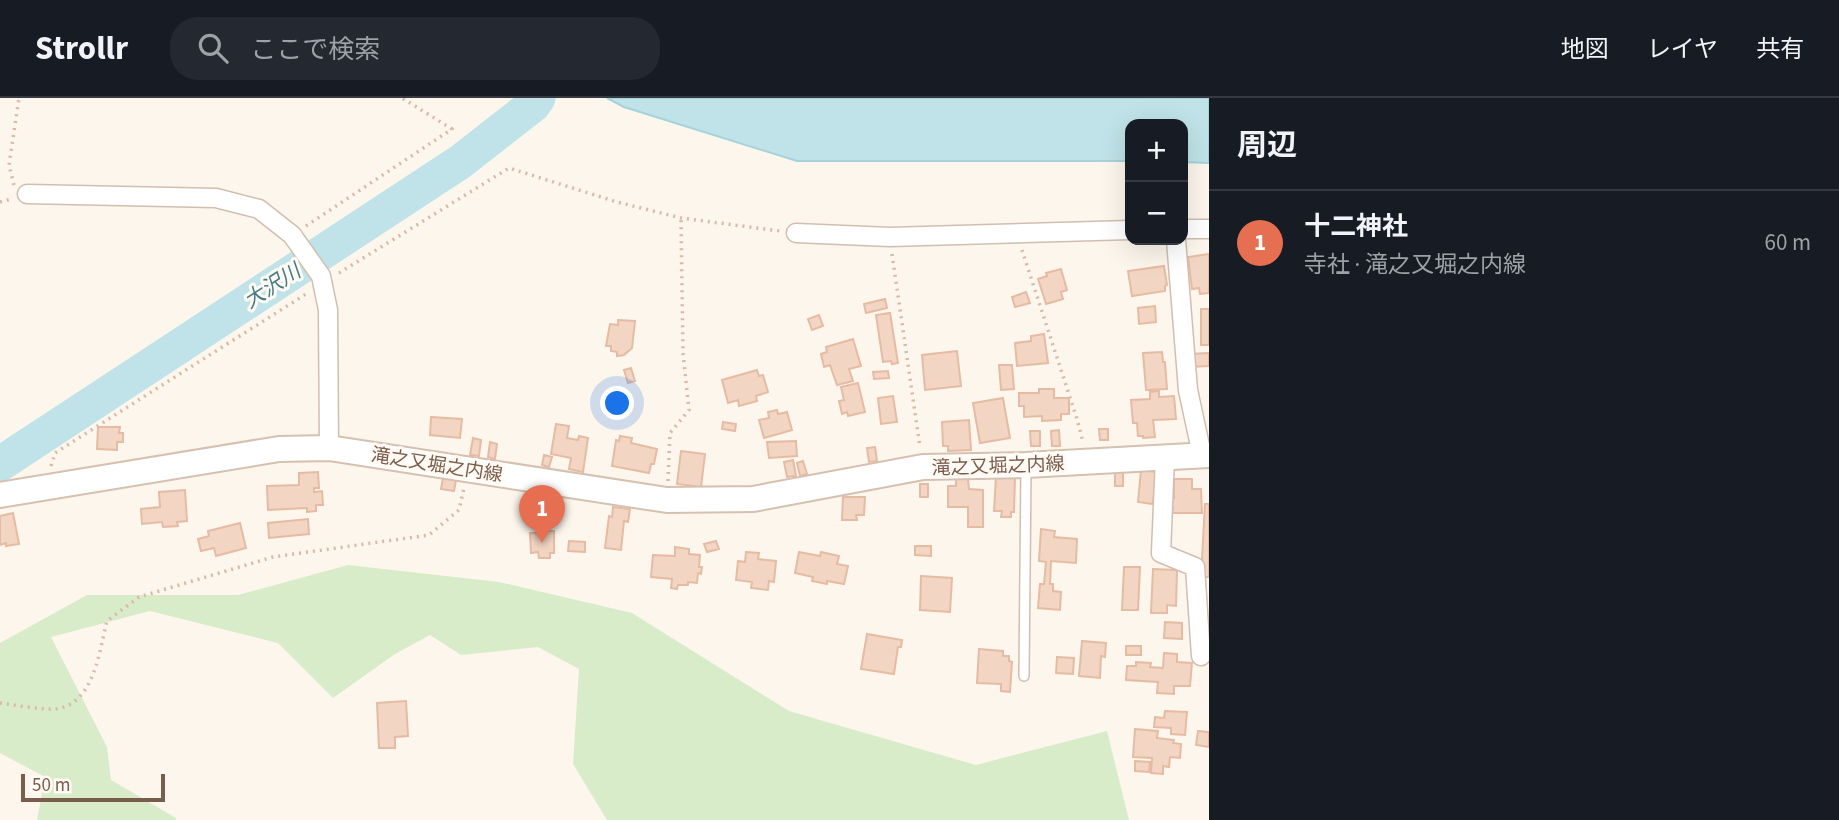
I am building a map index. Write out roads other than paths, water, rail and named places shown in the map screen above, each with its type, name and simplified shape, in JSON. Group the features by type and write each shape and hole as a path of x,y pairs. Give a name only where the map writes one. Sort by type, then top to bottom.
{"main road":[{"name":"滝之又堀之内線","path":"0,495 279,449 329,448 667,500 753,499 923,467 1026,465 1206,455"}],"street":[{"path":"27,194 216,198 259,209 293,235 322,280 328,310 329,448"},
{"path":"1188,229 1209,229"},
{"path":"796,233 890,237 1125,230"},
{"path":"1176,245 1188,390 1206,455"},
{"path":"1165,457 1161,553 1195,567 1201,656"}],"lane":[{"path":"1024,676 1026,465"}],"water":[{"path":"607,98 1209,98 1209,163 1188,162 1188,119 1125,119 1125,161 797,161 624,107"}],"waterway":[{"name":"大沢川","path":"0,464 460,162 533,105 538,98"}],"place":[{"name":"十二神社","path":"542,543"}]}
